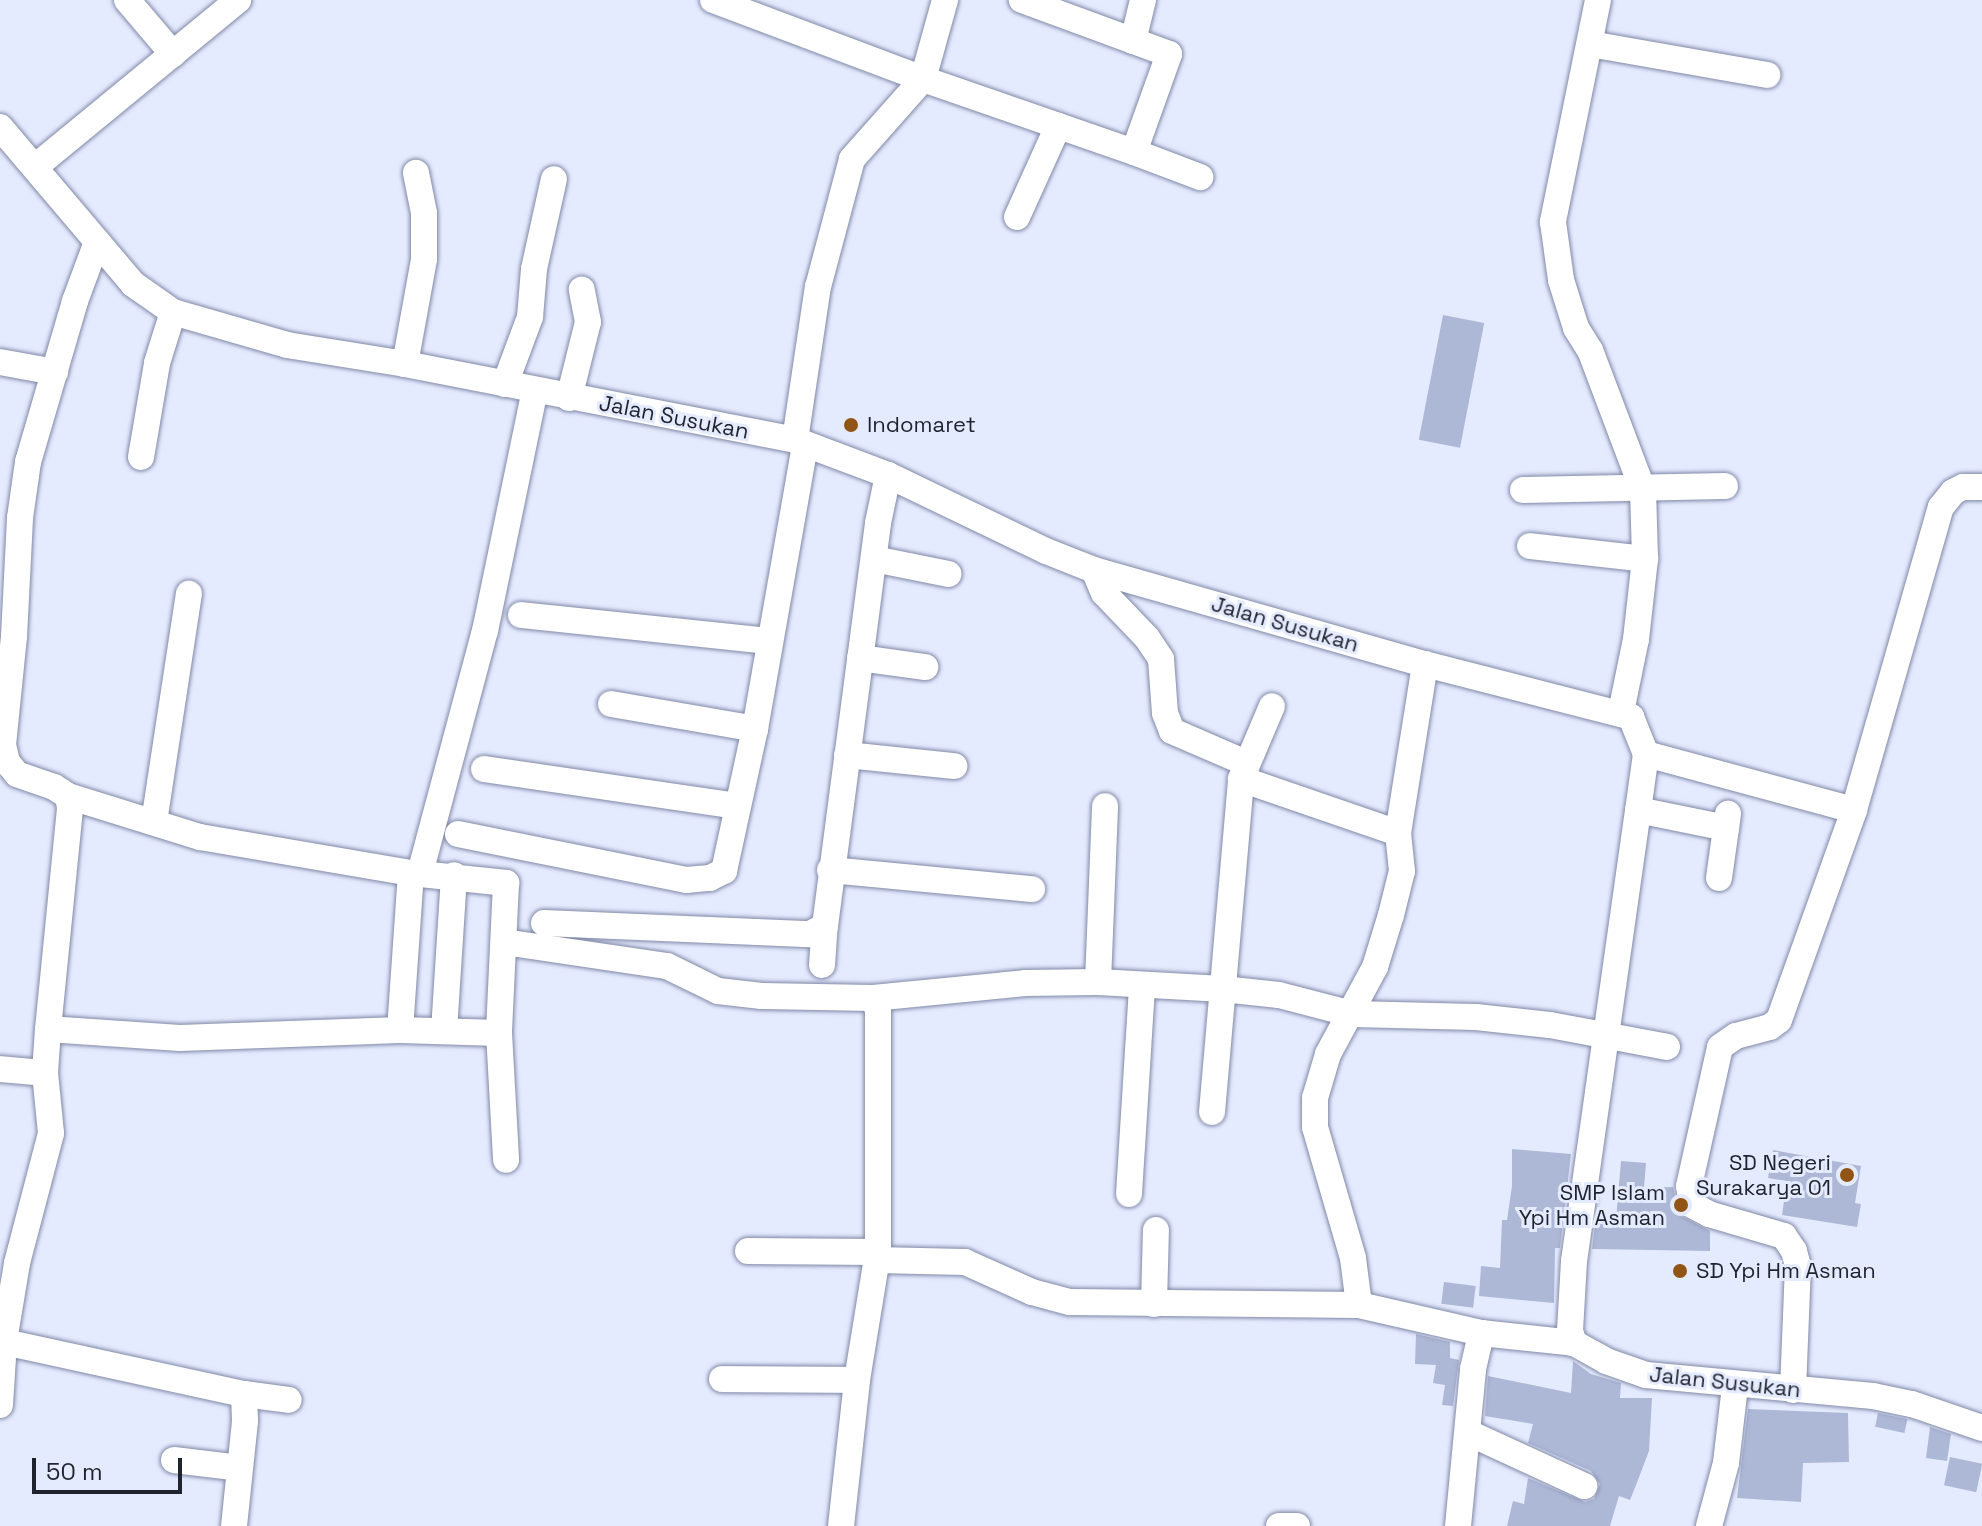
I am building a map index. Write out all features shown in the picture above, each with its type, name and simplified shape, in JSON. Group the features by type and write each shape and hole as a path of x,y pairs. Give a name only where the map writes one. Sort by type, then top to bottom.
{"street":[{"path":"127,0 173,54"},
{"path":"35,167 238,0"},
{"path":"713,0 923,79 1200,177"},
{"path":"458,834 686,880 710,878 724,871 755,729 800,442 818,287 852,159 923,79 945,0"},
{"path":"1022,0 1169,54 1134,152"},
{"path":"1133,41 1143,0"},
{"path":"748,1251 965,1262 1032,1292 1070,1302 1359,1305 1481,1333 1574,1343 1570,1331 1574,1261 1646,754 1637,725 1621,712 1636,639 1645,559 1643,490 1561,280 1553,222 1598,0"},
{"path":"1590,44 1767,75"},
{"path":"1017,217 1058,126"},
{"name":"Jalan Susukan","path":"0,127 133,284 173,312 287,345 405,364 800,442 888,475 1046,551 1094,570 1425,664 1621,712"},
{"path":"405,364 424,259 424,213 416,173"},
{"path":"505,384 530,317 534,269 554,179"},
{"path":"97,242 75,301 10,516 3,745 7,762 17,774 54,787 68,796 200,837 416,873 506,883 499,1033 506,1160"},
{"path":"569,398 588,322 582,290"},
{"path":"141,457 157,363 173,312"},
{"path":"0,362 55,372"},
{"path":"400,1030 416,873 485,631 535,390"},
{"path":"822,965 830,870 888,475"},
{"path":"1523,490 1725,486"},
{"path":"1793,1390 1798,1266 1794,1251 1784,1236 1709,1214 1692,1205 1689,1186 1720,1047 1736,1036 1770,1027 1779,1020 1854,810 1941,507 1953,492 1963,487 1982,487"},
{"path":"1530,546 1645,559"},
{"path":"874,559 949,574"},
{"path":"1094,570 1104,593 1147,638 1161,659 1165,713 1172,731 1244,771 1398,833"},
{"path":"154,822 189,594"},
{"path":"521,615 768,641"},
{"path":"860,658 925,667"},
{"path":"1359,1305 1353,1258 1315,1127 1315,1098 1328,1054 1375,967 1391,915 1402,871 1398,833 1425,664"},
{"path":"611,704 755,729"},
{"path":"1212,1112 1244,771 1272,706"},
{"path":"1646,754 1854,810"},
{"path":"847,755 954,766"},
{"path":"484,769 737,806"},
{"path":"0,1405 2,1341 17,1263 51,1133 45,1073 68,796"},
{"path":"1098,982 1105,806"},
{"path":"1638,810 1728,819 1719,878"},
{"path":"830,870 1032,889"},
{"path":"444,1031 454,875"},
{"path":"544,923 810,934 825,926"},
{"path":"504,942 667,966 718,991 762,996 873,998 1025,983 1098,982 1223,989 1279,995 1352,1014 1476,1017 1667,1047"},
{"path":"1129,1194 1142,985"},
{"path":"841,1526 857,1380 877,1256 878,1010 873,998"},
{"path":"48,1029 165,1038 400,1030 499,1033"},
{"path":"0,1069 45,1073"},
{"path":"1154,1304 1156,1230"},
{"path":"1458,1526 1473,1369 1481,1333"},
{"path":"2,1341 244,1394 289,1400"},
{"name":"Jalan Susukan","path":"1574,1343 1606,1361 1646,1375 1735,1386 1873,1396 1912,1404 1982,1428"},
{"path":"722,1379 857,1380"},
{"path":"1709,1526 1726,1463 1735,1386"},
{"path":"234,1526 244,1394"},
{"path":"1469,1433 1584,1486"},
{"path":"174,1460 240,1468"},
{"path":"1279,1526 1297,1526"}],"building":[{"path":"1443,315 1484,323 1460,448 1419,440"},
{"path":"1512,1149 1571,1154 1560,1248 1555,1248 1554,1303 1479,1296 1481,1266 1500,1268 1502,1220 1507,1220 1512,1186"},
{"path":"1773,1150 1861,1166 1855,1203 1861,1204 1857,1227 1782,1215 1787,1181 1768,1178"},
{"path":"1621,1161 1646,1163 1644,1188 1673,1187 1679,1215 1710,1231 1710,1251 1592,1249 1596,1218 1616,1219"},
{"path":"1444,1282 1476,1286 1473,1308 1441,1304"},
{"path":"1416,1334 1450,1342 1450,1358 1459,1360 1453,1406 1442,1405 1445,1385 1433,1383 1436,1365 1415,1364"},
{"path":"1573,1361 1591,1374 1621,1383 1620,1398 1652,1398 1649,1451 1630,1500 1619,1496 1610,1526 1507,1526 1513,1501 1524,1504 1528,1478 1585,1502 1594,1499 1600,1484 1591,1471 1528,1443 1533,1424 1485,1416 1488,1376 1571,1393"},
{"path":"1748,1409 1848,1413 1849,1462 1803,1463 1801,1502 1737,1498"},
{"path":"1878,1413 1907,1419 1904,1433 1875,1427"},
{"path":"1930,1427 1951,1434 1947,1461 1926,1458"},
{"path":"1950,1457 1982,1464 1976,1492 1944,1485"}],"place":[{"name":"Indomaret","path":"851,425"},
{"name":"SD Negeri Surakarya 01","path":"1847,1175"},
{"name":"SMP Islam Ypi Hm Asman","path":"1681,1205"},
{"name":"SD Ypi Hm Asman","path":"1680,1271"}]}
